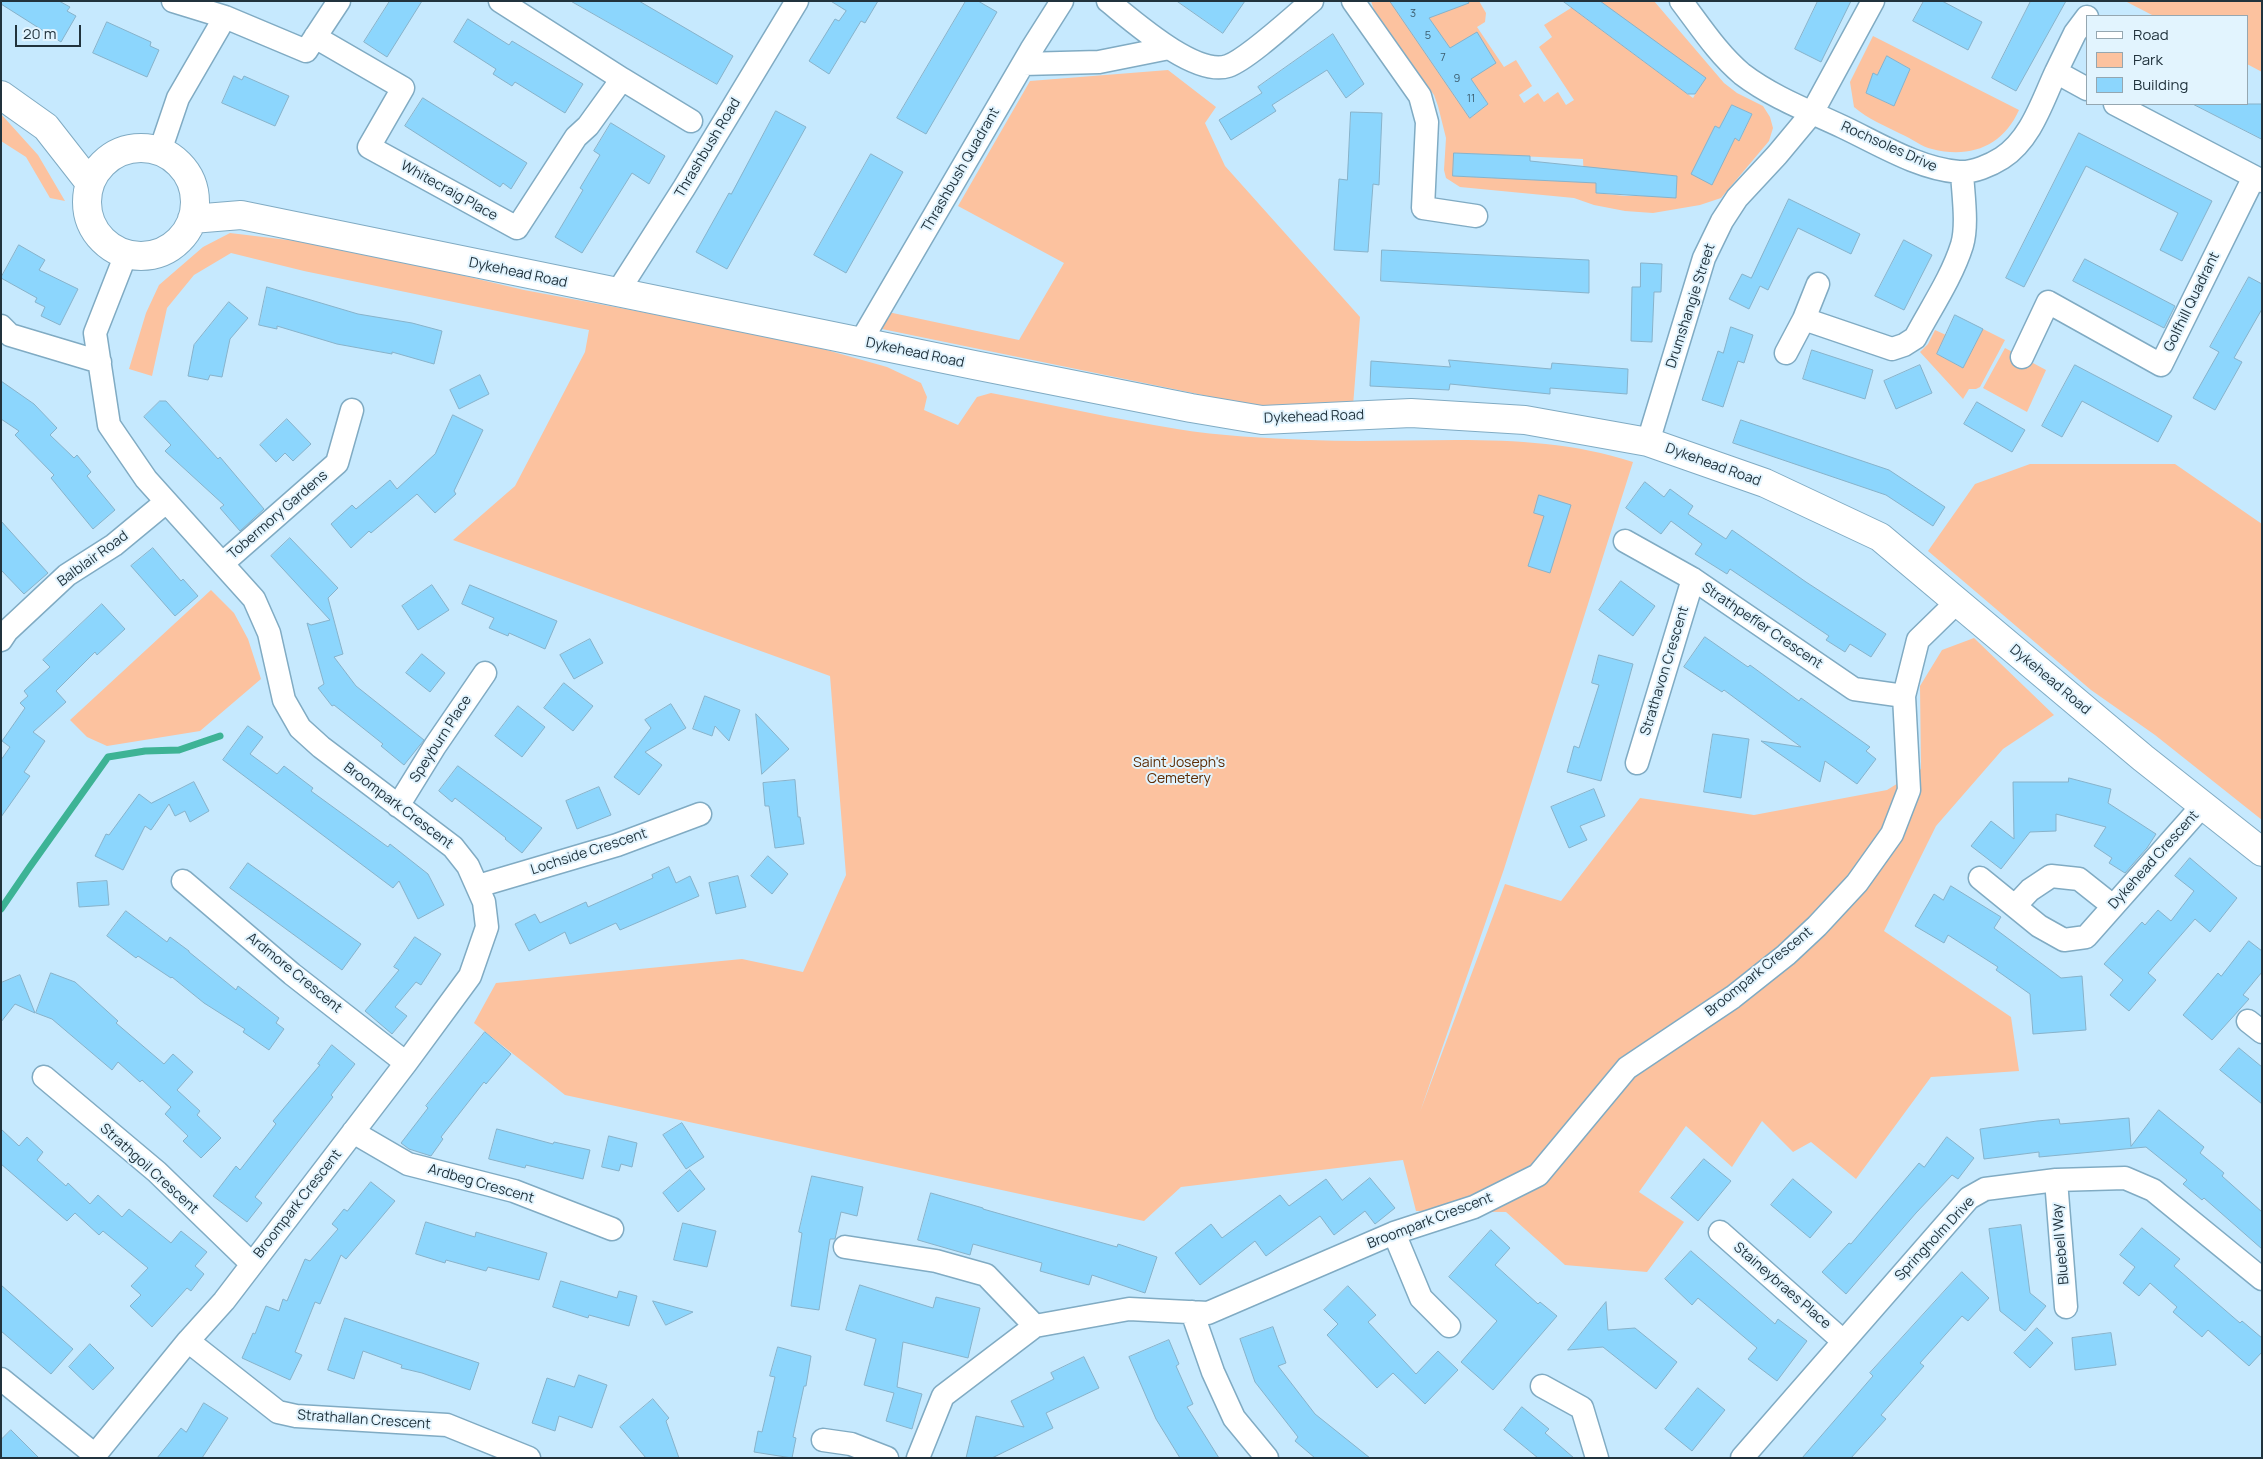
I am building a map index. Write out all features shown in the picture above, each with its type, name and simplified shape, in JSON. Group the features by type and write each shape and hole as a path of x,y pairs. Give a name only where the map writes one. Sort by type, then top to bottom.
{"street":[{"path":"173,1 225,17 306,51 339,1"},
{"path":"500,1 691,121"},
{"name":"Thrashbush Road","path":"617,293 684,188 797,1"},
{"name":"Thrashbush Quadrant","path":"862,341 1023,64 1062,1"},
{"path":"1108,1 1169,48 1190,60 1213,68 1228,66 1242,58 1312,1"},
{"path":"1353,1 1420,96 1427,122 1423,208 1476,216"},
{"name":"Rochsoles Drive","path":"1681,1 1723,55 1742,74 1770,92 1911,159 1942,170 1962,172 1981,168 2001,159 2015,148 2026,134 2075,33 2086,17"},
{"name":"Drumshangie Street","path":"1648,442 1704,258 1722,221 1737,198 1778,155 1812,112 1873,1"},
{"name":"Rochsoles Drive","path":"2088,15 2098,1"},
{"path":"160,151 178,98 225,17"},
{"name":"Whitecraig Place","path":"315,37 402,88 369,147 516,228 576,137 588,126 622,79"},
{"path":"1023,64 1099,62 1169,48"},
{"path":"2056,72 2086,87"},
{"path":"1,95 46,127 89,182"},
{"path":"2118,105 2258,179"},
{"path":"136,149 160,151 174,157 185,170 197,200 185,235 171,248 156,254 139,256 126,254 105,242 93,227 87,208 89,182 100,168 120,152 136,149"},
{"path":"1804,319 1892,349 1904,345 1915,338 1954,265 1962,244 1964,206 1962,172"},
{"name":"Golfhill Quadrant","path":"2022,357 2048,302 2161,365 2258,179"},
{"name":"Dykehead Road","path":"192,219 241,215 617,293 1191,408 1262,420 1411,413 1525,420 1648,442 1765,483 1880,537 2143,758 2262,852"},
{"name":"Broompark Crescent","path":"1,1379 95,1455 188,1341 224,1301 406,1064 470,976 487,927 484,902 478,886 468,866 453,847 321,747 300,728 284,700 269,633 254,599 146,479 109,425 95,333 126,254"},
{"path":"1786,353 1804,319 1818,284"},
{"path":"1,326 10,335 100,362"},
{"name":"Tobermory Gardens","path":"222,563 338,464 352,410"},
{"name":"Balblair Road","path":"3,632 67,575 114,545 166,502"},
{"name":"Strathpeffer Crescent","path":"1625,541 1693,579 1854,689 1904,696"},
{"name":"Strathavon Crescent","path":"1637,763 1693,579"},
{"name":"Broompark Crescent","path":"918,1458 943,1396 1035,1326 1129,1309 1208,1313 1394,1232 1474,1207 1538,1175 1627,1068 1733,997 1786,955 1857,883 1892,834 1909,790 1904,696 1918,640 1957,602"},
{"name":"Speyburn Place","path":"398,806 435,746 485,673"},
{"name":"Dykehead Crescent","path":"1980,878 2039,926 2064,940 2086,937 2203,805"},
{"name":"Lochside Crescent","path":"478,886 617,845 700,814"},
{"path":"2015,906 2030,890 2051,876 2079,879 2109,910"},
{"name":"Ardmore Crescent","path":"183,880 292,974 406,1064"},
{"name":"Strathgoil Crescent","path":"44,1077 157,1172 252,1264"},
{"name":"Ardbeg Crescent","path":"353,1132 408,1164 514,1191 612,1229"},
{"name":"Springholm Drive","path":"1742,1458 1969,1198 1985,1189 2056,1180 2125,1178 2153,1190 2262,1279"},
{"name":"Bluebell Way","path":"2056,1180 2066,1307"},
{"path":"1394,1232 1421,1298 1449,1326"},
{"name":"Staineybraes Place","path":"1720,1232 1843,1341"},
{"path":"845,1247 936,1261 986,1275 1035,1326"},
{"path":"1192,1312 1213,1372 1234,1418 1267,1458"},
{"name":"Strathallan Crescent","path":"188,1341 278,1412 296,1416 447,1425 529,1458"},
{"path":"1542,1386 1582,1408 1597,1458"},
{"path":"823,1440 851,1444 887,1458"}],"green space":[{"path":"1371,1 1390,1 1470,118 1488,104 1417,1 1479,1 1486,13 1485,22 1477,27 1504,67 1516,60 1532,86 1519,95 1524,103 1538,93 1544,102 1558,92 1566,105 1574,100 1539,47 1552,37 1544,25 1571,8 1574,1 1576,1 1572,8 1693,98 1705,78 1599,1 1654,1 1724,83 1737,93 1763,106 1770,117 1773,128 1769,141 1721,198 1700,205 1653,213 1625,211 1594,205 1574,198 1460,187 1446,178 1444,170 1446,138 1434,95 1374,10","holes":["1732,105 1752,114 1740,140 1735,138 1725,157 1715,126 1719,128","1454,153 1583,159 1584,182 1453,176","1597,170 1677,176 1676,196 1625,196 1596,193"]},
{"path":"2125,1 2262,1 2262,72 2248,65 2248,15 2152,15"},
{"path":"1873,36 2019,110 2004,133 1984,147 1972,151 1946,152 1924,146 1859,111 1854,107 1850,82","holes":["1887,56 1910,69 1894,106 1866,93 1873,74 1877,75"]},
{"path":"1168,70 1216,107 1205,123 1225,166 1360,317 1353,406 1256,406 882,329 888,312 1019,340 1064,263 958,206 1030,81"},
{"path":"1,114 38,155 65,201 50,198 26,157 1,141"},
{"name":"Saint Joseph's Cemetery","path":"230,233 338,246 524,290 749,332 816,347 887,367 921,383 927,397 924,410 958,425 977,397 991,393 1130,421 1210,433 1309,440 1513,441 1594,451 1633,462 1504,869 1420,1112 1505,884 1561,901 1640,798 1754,815 1887,790 1921,769 1920,686 1942,650 1974,638 2054,715 2003,749 1936,826 1884,931 2011,1017 2019,1071 1931,1077 1856,1179 1811,1142 1793,1152 1762,1121 1732,1167 1686,1126 1639,1192 1684,1222 1647,1272 1565,1265 1506,1212 1416,1211 1403,1160 1181,1187 1144,1221 565,1095 474,1023 496,983 742,959 803,972 846,875 830,676 453,540 515,486 585,352 589,330 304,271 231,253 194,275 167,308 152,376 129,369 146,313 159,285 203,247"},
{"path":"1983,329 2005,340 1980,387 1969,389 1963,399 1920,352 1928,344 1935,330 1946,335 1937,354 1963,368"},
{"path":"2005,348 2046,370 2027,412 1983,388"},
{"path":"2030,464 2175,464 2262,524 2262,820 2155,735 2091,690 1928,551 1975,484"},
{"path":"211,590 234,613 248,639 261,679 200,731 107,746 87,737 70,720"}],"building":[{"path":"1,1 59,1 70,7 67,11 76,16 61,42 1,4"},
{"path":"390,1 422,1 387,57 364,42"},
{"path":"571,1 639,1 733,56 717,84"},
{"path":"831,1 878,1 865,23 861,21 829,74 809,61 835,19 839,21 846,11"},
{"path":"966,1 978,1 997,12 926,134 897,118"},
{"path":"1177,1 1245,1 1223,33"},
{"path":"1390,1 1468,1 1469,3 1429,18 1450,48 1477,32 1496,63 1471,79 1488,104 1470,118"},
{"path":"1563,1 1600,1 1706,78 1695,94 1688,94"},
{"path":"1818,1 1851,1 1821,62 1795,49"},
{"path":"1924,1 1942,1 1982,22 1968,50 1913,21"},
{"path":"2031,1 2066,1 2016,91 1992,78"},
{"path":"468,19 509,45 512,41 583,84 565,113 515,82 512,86 493,74 496,69 454,42"},
{"path":"107,22 151,42 150,46 159,50 147,77 93,53"},
{"path":"1333,34 1364,84 1346,98 1327,70 1272,105 1276,111 1231,140 1219,120 1262,93 1258,87"},
{"path":"1887,56 1910,69 1894,106 1866,93 1873,73 1877,75"},
{"path":"234,76 242,80 244,76 289,96 275,126 222,103"},
{"path":"423,98 527,163 511,189 503,183 500,187 405,126"},
{"path":"2262,104 2262,139 2195,105"},
{"path":"1732,105 1752,114 1739,141 1735,138 1712,185 1691,174 1715,126 1719,128"},
{"path":"776,111 806,127 727,269 696,252 729,193 731,194"},
{"path":"1351,112 1382,113 1379,185 1373,184 1368,252 1334,250 1339,179 1347,180"},
{"path":"611,123 665,156 649,184 632,173 582,253 555,237 583,190 580,188 600,155 594,151"},
{"path":"2079,133 2212,201 2182,261 2160,250 2178,213 2086,166 2024,287 2006,278"},
{"path":"1454,153 1530,156 1530,161 1677,176 1676,198 1596,193 1596,183 1453,176"},
{"path":"871,154 903,172 846,273 814,255"},
{"path":"1789,199 1860,234 1851,254 1798,228 1768,290 1760,286 1749,309 1729,299 1742,274 1751,278"},
{"path":"1904,240 1932,255 1904,310 1875,296"},
{"path":"19,245 45,260 39,270 78,289 60,325 41,316 45,307 35,302 37,298 1,278"},
{"path":"1382,250 1589,260 1589,293 1381,281"},
{"path":"2085,259 2175,306 2164,328 2073,281"},
{"path":"1641,263 1662,264 1661,292 1654,292 1652,342 1631,341 1632,287 1640,287"},
{"path":"2249,277 2262,284 2262,309 2234,358 2242,362 2215,410 2193,398 2219,352 2210,347"},
{"path":"267,287 358,314 412,323 442,331 434,364 392,352 392,354 337,344 277,326 277,329 259,325"},
{"path":"229,302 248,318 230,339 222,377 210,375 208,380 188,376 194,345"},
{"path":"1955,315 1983,329 1963,368 1937,354"},
{"path":"1731,327 1753,335 1744,363 1738,361 1723,407 1702,400 1718,351 1723,353"},
{"path":"1812,350 1873,370 1865,399 1803,379"},
{"path":"1449,360 1551,369 1552,363 1628,369 1627,394 1550,388 1550,394 1450,384 1449,390 1370,386 1371,361 1450,367"},
{"path":"1920,365 1932,393 1896,409 1884,381"},
{"path":"2075,365 2172,416 2158,442 2082,401 2062,437 2042,426"},
{"path":"480,375 489,394 459,409 450,390"},
{"path":"1,381 34,404 57,428 50,435 74,458 77,455 91,472 87,476 115,510 93,529 51,478 54,475 15,435 19,431 1,419"},
{"path":"160,401 166,401 218,459 220,457 264,509 240,531 220,508 224,505 165,451 171,445 144,417"},
{"path":"1977,402 2025,430 2012,452 1964,424"},
{"path":"453,415 483,430 454,491 456,494 435,513 417,494 371,533 369,531 351,548 331,524 352,505 356,509 390,480 397,489 435,454"},
{"path":"287,419 311,444 293,461 285,453 276,462 260,445"},
{"path":"1741,420 1889,470 1945,507 1933,526 1886,495 1733,443"},
{"path":"1645,482 1664,497 1670,489 1693,506 1688,514 1726,539 1732,530 1806,582 1886,634 1871,657 1850,644 1845,652 1826,640 1829,636 1730,569 1727,574 1695,554 1702,544 1671,521 1661,534 1626,508"},
{"path":"1539,495 1571,505 1550,573 1528,566 1544,516 1534,513"},
{"path":"1,521 48,573 24,594 1,570"},
{"path":"290,538 338,588 328,598 343,654 334,657 356,686 424,740 404,765 381,746 383,744 334,705 332,706 318,688 324,684 307,623 311,625 330,620 271,556"},
{"path":"153,548 181,581 183,579 198,596 175,616 131,566"},
{"path":"1621,581 1655,606 1633,636 1599,610"},
{"path":"432,585 449,610 418,630 402,606"},
{"path":"470,585 557,621 545,649 509,633 508,636 489,628 494,618 462,604"},
{"path":"102,604 125,629 97,655 95,652 56,691 66,702 33,732 45,741 24,772 30,776 1,817 1,760 10,747 2,741 25,708 20,703 28,696 24,691 50,667 43,660"},
{"path":"1705,637 1748,667 1750,665 1799,701 1801,698 1870,747 1866,751 1876,759 1857,784 1825,761 1820,782 1761,741 1801,747 1724,690 1722,692 1684,667"},
{"path":"590,639 603,663 574,679 560,655"},
{"path":"422,654 445,673 430,692 406,673"},
{"path":"1599,655 1633,664 1601,781 1567,772 1574,746 1579,748 1599,685 1592,683"},
{"path":"564,683 593,706 573,731 544,708"},
{"path":"705,696 740,710 729,741 715,726 712,736 693,729"},
{"path":"671,704 686,728 645,752 662,765 639,795 614,777 651,728 645,720"},
{"path":"518,706 545,727 522,757 495,736"},
{"path":"756,714 789,749 762,774"},
{"path":"248,726 263,737 250,754 277,774 284,766 313,788 311,791 388,847 390,844 428,874 444,905 418,919 399,881 393,888 223,760"},
{"path":"1713,734 1749,739 1741,798 1704,792"},
{"path":"458,766 542,828 522,853 455,798 452,802 439,791"},
{"path":"2069,778 2111,789 2108,803 2156,834 2147,848 2125,873 2109,863 2112,858 2094,846 2106,827 2056,814 2056,831 2030,832 2001,869 1971,846 1991,821 2014,839 2013,782 2068,782"},
{"path":"795,780 798,817 800,817 804,844 775,848 769,806 765,806 763,783"},
{"path":"194,782 209,811 190,822 185,811 175,816 169,804 151,830 145,826 123,870 95,856 106,834 109,835 139,794 151,803"},
{"path":"599,787 611,815 577,829 566,801"},
{"path":"1594,789 1605,816 1580,826 1587,840 1569,848 1551,807"},
{"path":"768,856 788,874 772,894 751,876"},
{"path":"2190,858 2237,898 2210,932 2195,919 2148,973 2156,980 2129,1011 2110,995 2123,980 2104,964 2142,922 2145,925 2158,910 2171,921 2194,891 2175,876"},
{"path":"248,863 361,944 342,970 230,888"},
{"path":"669,867 676,883 690,876 699,896 620,930 616,923 570,944 565,932 529,951 515,924 535,914 540,923 586,902 588,907 653,878 652,875"},
{"path":"738,876 746,907 716,914 709,883"},
{"path":"107,881 109,905 79,907 77,883"},
{"path":"1951,886 2001,917 1994,928 2061,978 2082,976 2086,1030 2033,1034 2030,994 1996,970 1998,967 1948,935 1944,943 1915,926 1934,894 1943,900"},
{"path":"126,911 167,942 170,937 236,990 238,986 279,1018 276,1023 284,1029 269,1050 243,1032 245,1029 204,1003 172,977 138,956 136,958 107,936"},
{"path":"415,937 441,954 421,985 416,982 395,1007 407,1016 392,1034 365,1011 399,970 394,967"},
{"path":"2249,941 2262,951 2262,972 2243,995 2249,999 2212,1040 2183,1015 2218,973 2221,976"},
{"path":"51,973 75,982 118,1021 116,1023 164,1064 173,1054 193,1072 177,1090 200,1111 197,1115 221,1138 201,1158 183,1141 188,1136 165,1114 171,1107 142,1080 140,1082 118,1062 112,1070 52,1019 36,1013"},
{"path":"20,975 35,1013 15,1004 1,1022 1,983"},
{"path":"485,1032 511,1054 486,1084 484,1082 441,1137 443,1139 431,1156 409,1149 401,1143 428,1108 426,1106"},
{"path":"332,1045 355,1064 331,1095 333,1097 255,1197 262,1203 247,1222 213,1196 236,1166 240,1170 276,1124 273,1121 320,1065 318,1064"},
{"path":"2239,1048 2262,1067 2262,1104 2220,1070"},
{"path":"2159,1110 2204,1147 2200,1153 2224,1173 2222,1176 2262,1212 2262,1249 2204,1198 2202,1200 2183,1184 2187,1180 2146,1147 2039,1157 2039,1152 1984,1159 1980,1129 2059,1119 2060,1124 2129,1118 2131,1146"},
{"path":"682,1123 704,1157 686,1169 663,1135"},
{"path":"1,1129 19,1146 27,1137 43,1152 37,1160 66,1186 68,1183 90,1204 98,1195 122,1217 129,1209 171,1243 181,1231 207,1252 195,1266 204,1274 191,1291 187,1288 152,1327 130,1306 141,1295 131,1286 148,1268 103,1231 99,1235 75,1213 67,1221 1,1164"},
{"path":"497,1129 553,1144 554,1142 590,1150 583,1179 526,1165 525,1168 489,1159"},
{"path":"609,1136 637,1143 632,1167 621,1164 619,1171 602,1167"},
{"path":"1947,1137 1974,1158 1958,1179 1952,1175 1916,1213 1846,1294 1822,1272 1849,1243 1851,1244 1919,1163 1924,1167"},
{"path":"1704,1159 1731,1181 1698,1221 1671,1198"},
{"path":"690,1170 705,1189 678,1212 663,1193"},
{"path":"812,1176 863,1187 857,1216 841,1212 835,1239 830,1239 819,1310 791,1306 802,1233 799,1232"},
{"path":"1370,1178 1395,1208 1375,1224 1365,1211 1334,1235 1320,1216 1266,1256 1255,1241 1200,1285 1175,1253 1211,1224 1222,1238 1280,1195 1289,1206 1326,1179 1342,1200"},
{"path":"1793,1179 1832,1212 1810,1238 1771,1205"},
{"path":"371,1182 395,1201 346,1259 341,1255 320,1304 315,1302 295,1352 302,1355 290,1380 242,1358 253,1333 255,1334 266,1306 279,1311 283,1299 287,1301 305,1259 310,1261 338,1229 332,1224 344,1209 347,1211"},
{"path":"931,1193 1117,1247 1118,1244 1157,1257 1145,1293 1092,1275 1089,1285 1040,1271 1042,1263 973,1244 970,1255 918,1240"},
{"path":"426,1222 475,1237 476,1232 547,1253 539,1280 488,1267 486,1271 446,1260 445,1263 416,1254"},
{"path":"683,1223 716,1231 707,1267 674,1260"},
{"path":"2021,1225 2030,1293 2046,1306 2025,1331 2000,1311 1989,1229"},
{"path":"2142,1228 2180,1259 2174,1266 2240,1323 2242,1321 2262,1338 2262,1352 2249,1366 2208,1330 2202,1337 2173,1312 2177,1307 2150,1283 2139,1296 2123,1283 2135,1267 2120,1255"},
{"path":"1491,1230 1510,1248 1495,1265 1538,1304 1540,1302 1557,1316 1493,1390 1461,1362 1497,1321 1449,1277"},
{"path":"1691,1251 1775,1324 1778,1319 1807,1341 1777,1381 1748,1359 1757,1348 1698,1298 1692,1305 1665,1279"},
{"path":"1962,1272 1989,1298 1968,1321 1962,1316 1920,1363 1924,1366 1881,1415 1886,1419 1851,1458 1802,1458 1873,1376 1870,1373"},
{"path":"561,1281 617,1298 619,1291 637,1296 629,1326 589,1315 588,1318 553,1307"},
{"path":"1,1285 73,1349 51,1374 1,1331"},
{"path":"860,1285 933,1308 936,1297 980,1308 968,1358 903,1342 897,1387 922,1394 912,1429 886,1421 894,1393 864,1385 876,1339 846,1330"},
{"path":"1348,1286 1376,1315 1368,1322 1416,1374 1438,1351 1458,1370 1425,1404 1393,1373 1377,1388 1327,1335 1338,1324 1324,1310"},
{"path":"653,1301 693,1312 666,1325"},
{"path":"1606,1302 1608,1330 1635,1328 1677,1362 1656,1389 1603,1347 1568,1350"},
{"path":"345,1318 479,1363 470,1390 422,1373 401,1368 402,1365 363,1351 354,1379 328,1370"},
{"path":"1273,1327 1286,1363 1278,1366 1315,1414 1370,1458 1315,1458 1295,1441 1298,1437 1255,1382 1240,1339"},
{"path":"2037,1328 2053,1343 2030,1368 2014,1353"},
{"path":"2111,1333 2116,1365 2075,1370 2072,1338"},
{"path":"1169,1340 1179,1364 1176,1366 1193,1404 1187,1407 1219,1458 1180,1458 1156,1419 1129,1357"},
{"path":"90,1344 114,1368 93,1390 69,1367"},
{"path":"778,1347 811,1356 806,1386 804,1386 793,1437 796,1438 792,1458 754,1452 758,1431 762,1432 775,1377 770,1376"},
{"path":"1084,1357 1099,1388 1046,1413 1053,1428 992,1458 966,1458 976,1416 1024,1427 1011,1401 1054,1379 1051,1373"},
{"path":"579,1375 607,1385 592,1428 559,1416 555,1431 532,1423 547,1378 574,1387"},
{"path":"1698,1388 1725,1410 1692,1451 1665,1429"},
{"path":"653,1399 669,1418 666,1421 679,1458 646,1458 620,1427"},
{"path":"204,1403 228,1418 202,1458 157,1458 181,1428 186,1432"},
{"path":"1522,1407 1549,1429 1545,1433 1574,1458 1538,1458 1504,1430"},
{"path":"11,1430 39,1458 1,1458 1,1440"}],"waterway":[{"path":"1,909 108,757 145,751 179,750 220,736"}]}
